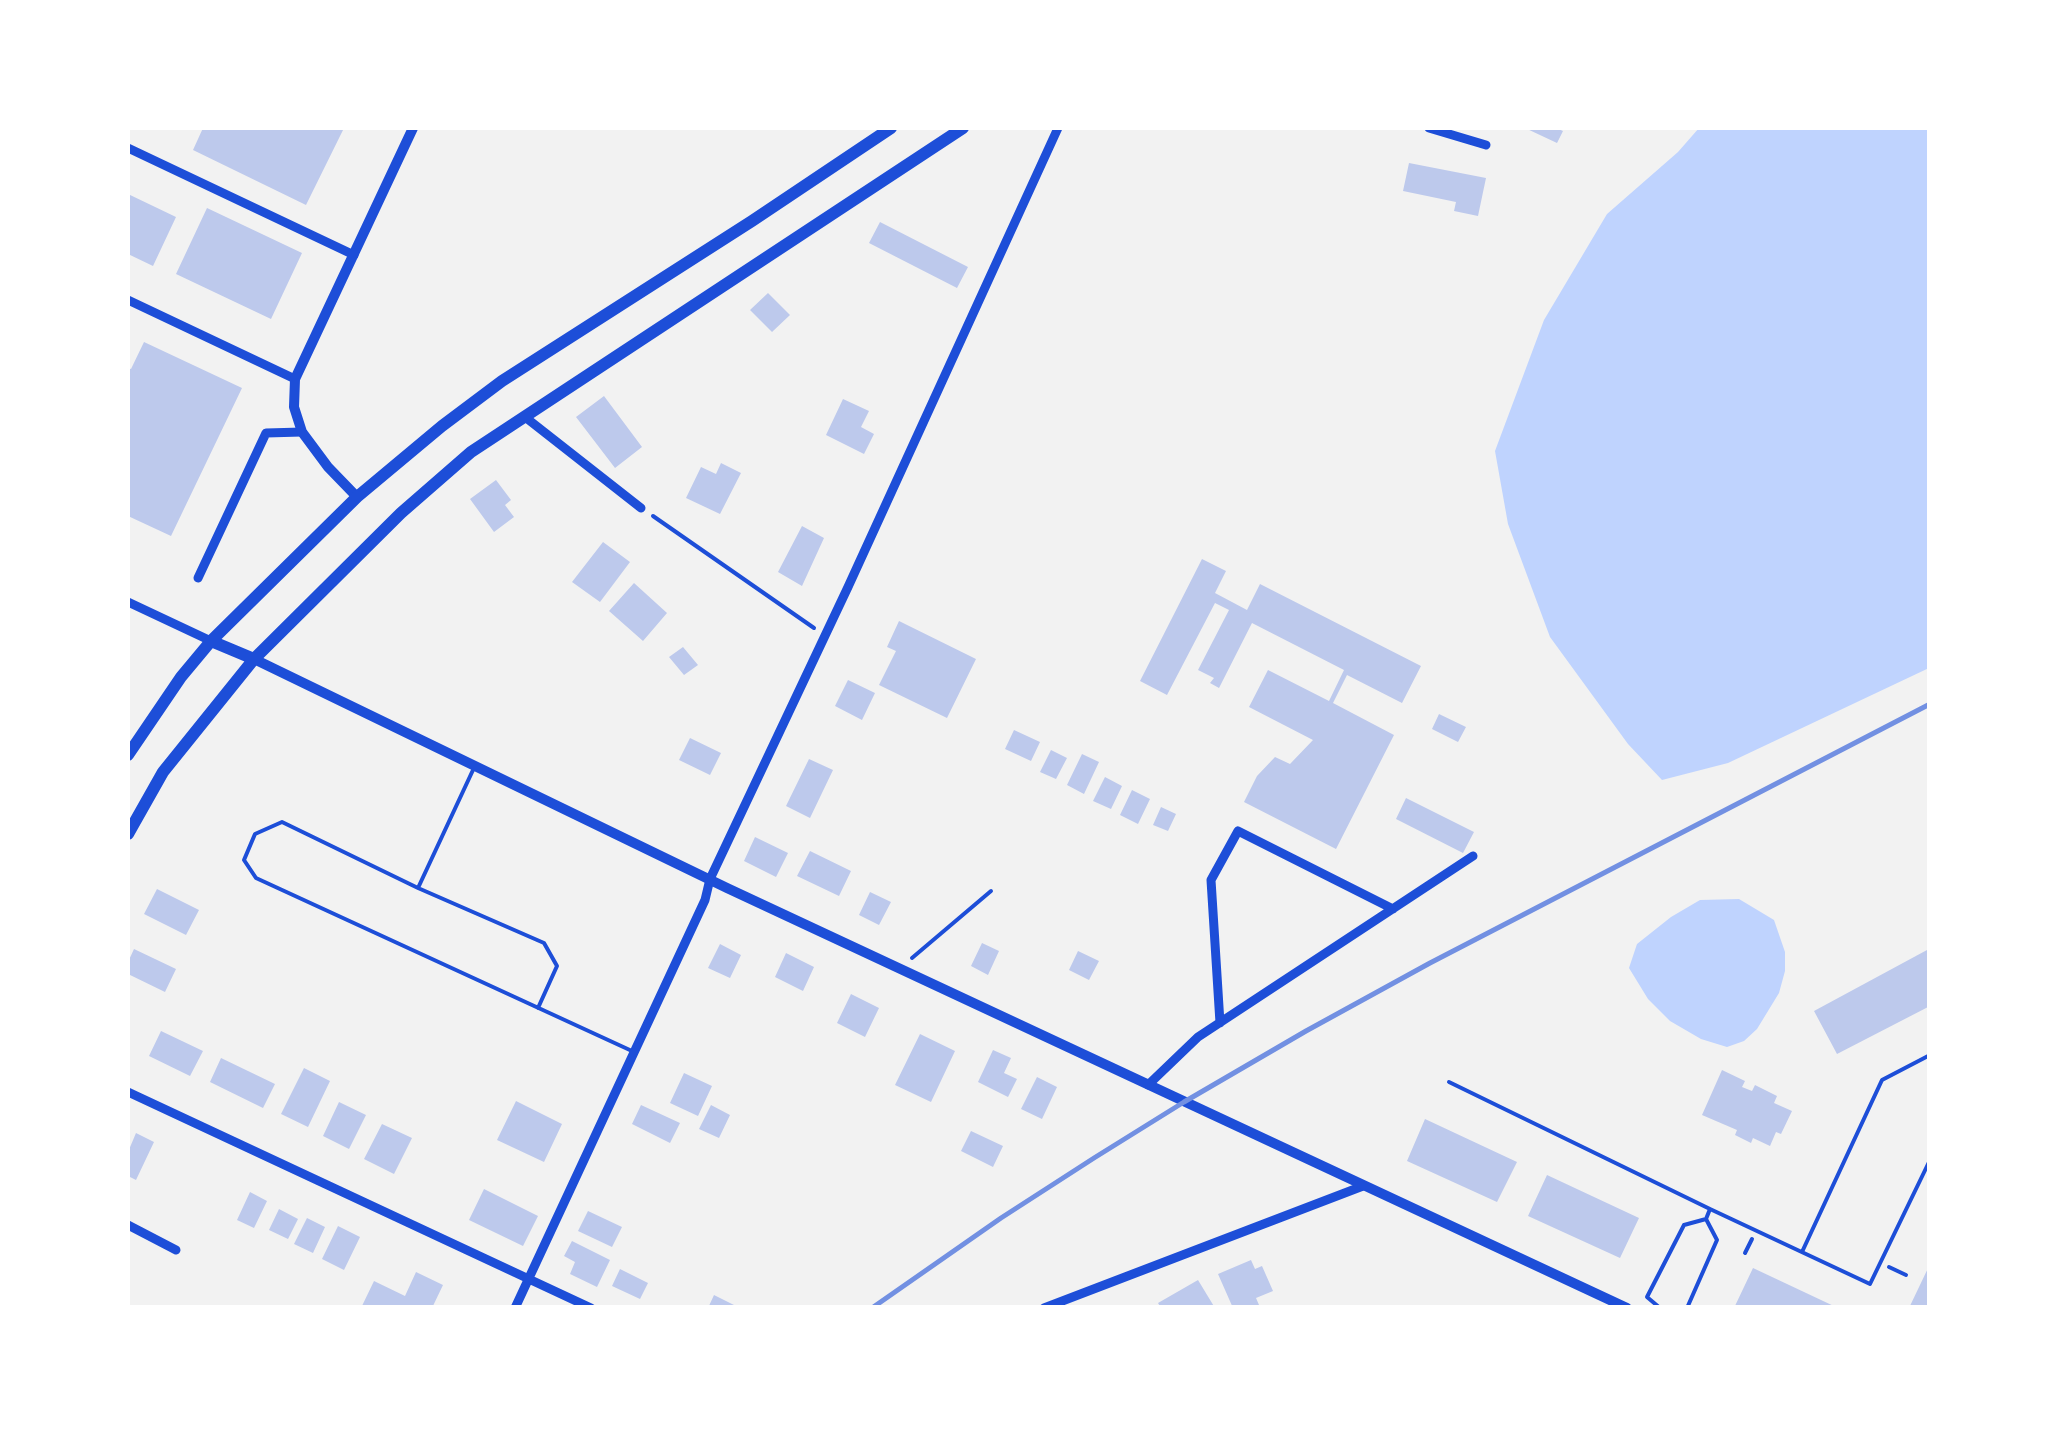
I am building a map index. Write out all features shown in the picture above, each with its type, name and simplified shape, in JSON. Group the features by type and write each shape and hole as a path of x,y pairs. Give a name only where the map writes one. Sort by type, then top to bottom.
{"main road":[{"path":"128,755 211,640 357,498 442,426 502,381 891,128"},
{"path":"128,834 163,772 254,659 400,513 471,452 963,128"},
{"path":"211,640 254,659"}],"street":[{"path":"357,498 302,432 294,407 295,379 413,128"},
{"path":"515,1308 1058,128"},
{"path":"1429,128 1486,145"},
{"path":"128,148 354,254"},
{"path":"128,300 295,379"},
{"path":"524,417 641,508"},
{"path":"198,578 266,434 302,432"},
{"path":"128,602 211,640"},
{"path":"254,659 710,879 1628,1308"},
{"path":"1220,1023 1211,880 1238,831 1393,909"},
{"path":"1148,1085 1198,1037 1473,856"},
{"path":"128,1092 591,1308"},
{"path":"1044,1308 1363,1186"},
{"path":"128,1225 176,1250"}],"lane":[{"path":"418,888 475,766"},
{"path":"538,1008 557,966 544,943 282,822 255,834 244,860 256,878 538,1008 634,1052"},
{"path":"1802,1252 1882,1080 1930,1055"},
{"path":"1449,1082 1870,1284 1930,1160"},
{"path":"1687,1308 1717,1240 1706,1219 1710,1209"},
{"path":"1660,1308 1647,1298 1684,1225 1706,1219"}],"path":[{"path":"641,508 825,636"},
{"path":"905,971 911,958 991,890"},
{"path":"1745,1253 1753,1236"},
{"path":"1890,1267 1906,1275"}],"water":[{"path":"1699,128 1929,128 1929,668 1728,763 1662,780 1628,744 1550,637 1508,524 1495,451 1544,320 1607,214 1678,152"},
{"path":"1739,899 1774,920 1785,952 1785,971 1779,993 1757,1029 1744,1041 1727,1047 1701,1039 1670,1021 1648,999 1629,968 1637,944 1671,917 1700,900"}],"building":[{"path":"203,128 344,128 306,205 193,150"},
{"path":"1525,128 1556,128 1563,131 1557,143"},
{"path":"1409,163 1486,178 1478,216 1454,211 1456,202 1403,191"},
{"path":"128,194 176,217 153,266 128,254"},
{"path":"207,208 302,253 271,319 176,274"},
{"path":"880,222 968,267 957,288 869,243"},
{"path":"768,293 790,315 772,332 750,310"},
{"path":"144,342 242,388 171,536 128,516 128,368 131,369"},
{"path":"604,396 642,447 615,468 576,417"},
{"path":"843,399 869,411 861,427 874,434 864,454 826,435"},
{"path":"721,463 741,473 720,514 686,498 701,467 716,474"},
{"path":"496,480 511,500 505,505 514,517 494,532 470,499"},
{"path":"802,526 824,538 802,586 778,572"},
{"path":"603,542 630,562 600,602 572,582"},
{"path":"1202,559 1226,571 1215,593 1247,610 1260,584 1421,666 1402,703 1347,675 1333,703 1394,735 1336,849 1244,802 1257,776 1275,757 1290,764 1313,740 1249,707 1268,670 1329,701 1344,670 1252,623 1219,688 1210,683 1214,678 1198,670 1229,610 1215,603 1167,695 1140,681"},
{"path":"634,583 667,613 643,641 609,611"},
{"path":"899,621 976,659 947,718 879,685 896,651 887,647"},
{"path":"683,647 698,665 684,675 669,657"},
{"path":"848,680 875,693 862,720 835,706"},
{"path":"1439,714 1466,727 1458,742 1432,729"},
{"path":"1014,730 1040,742 1031,761 1005,749"},
{"path":"690,738 721,753 710,775 679,760"},
{"path":"1051,750 1067,758 1056,779 1040,772"},
{"path":"1082,754 1099,762 1084,794 1067,785"},
{"path":"809,759 833,770 810,818 786,806"},
{"path":"1105,777 1122,786 1111,809 1093,801"},
{"path":"1132,790 1150,799 1138,824 1120,815"},
{"path":"1406,798 1474,832 1463,853 1396,819"},
{"path":"1161,807 1176,814 1168,831 1153,825"},
{"path":"755,837 788,853 776,877 744,861"},
{"path":"810,851 851,871 839,896 797,876"},
{"path":"157,889 199,910 186,935 144,914"},
{"path":"870,892 891,902 879,925 859,915"},
{"path":"982,943 999,951 988,975 971,966"},
{"path":"720,944 741,955 730,978 708,968"},
{"path":"134,949 176,969 165,992 128,974"},
{"path":"1927,950 1930,1006 1837,1054 1814,1011"},
{"path":"1078,951 1099,961 1089,980 1069,970"},
{"path":"786,953 814,967 803,991 775,977"},
{"path":"851,994 879,1008 865,1037 837,1023"},
{"path":"161,1031 203,1051 190,1076 149,1056"},
{"path":"920,1034 955,1051 931,1102 895,1085"},
{"path":"993,1050 1011,1058 1004,1073 1017,1079 1008,1097 978,1082"},
{"path":"221,1058 275,1084 263,1108 210,1082"},
{"path":"304,1068 330,1081 308,1127 281,1114"},
{"path":"1722,1070 1745,1081 1742,1087 1752,1091 1755,1085 1777,1096 1774,1103 1792,1111 1770,1146 1753,1138 1751,1143 1735,1135 1737,1130 1702,1115"},
{"path":"684,1073 712,1086 698,1116 670,1103"},
{"path":"1037,1077 1057,1087 1042,1119 1021,1109"},
{"path":"516,1101 562,1124 544,1162 497,1140"},
{"path":"339,1102 366,1115 349,1149 323,1136"},
{"path":"641,1105 680,1123 670,1143 632,1124"},
{"path":"711,1105 730,1115 719,1138 699,1129"},
{"path":"1425,1119 1517,1162 1497,1202 1407,1161"},
{"path":"382,1124 412,1138 394,1174 364,1159"},
{"path":"971,1131 1003,1146 993,1167 961,1151"},
{"path":"136,1133 154,1142 136,1180 128,1176 128,1152"},
{"path":"1547,1175 1639,1218 1620,1258 1528,1216"},
{"path":"484,1189 538,1216 523,1246 469,1220"},
{"path":"250,1192 267,1201 254,1228 237,1220"},
{"path":"279,1209 298,1219 288,1239 269,1230"},
{"path":"588,1211 622,1227 612,1247 578,1231"},
{"path":"307,1218 325,1227 313,1253 294,1244"},
{"path":"338,1226 360,1237 344,1270 322,1259"},
{"path":"572,1241 610,1260 597,1287 570,1274 575,1262 564,1256"},
{"path":"1251,1260 1255,1269 1262,1266 1273,1291 1256,1298 1259,1305 1253,1308 1233,1308 1218,1274"},
{"path":"1930,1264 1930,1308 1909,1308"},
{"path":"1753,1268 1838,1308 1734,1308"},
{"path":"620,1269 648,1283 640,1299 612,1286"},
{"path":"416,1272 443,1285 432,1308 361,1308 374,1281 405,1296"},
{"path":"1198,1280 1215,1308 1161,1308 1158,1303"},
{"path":"714,1295 740,1308 708,1308"}],"railway":[{"path":"872,1308 1094,1158 1306,1031 1930,704"}]}
